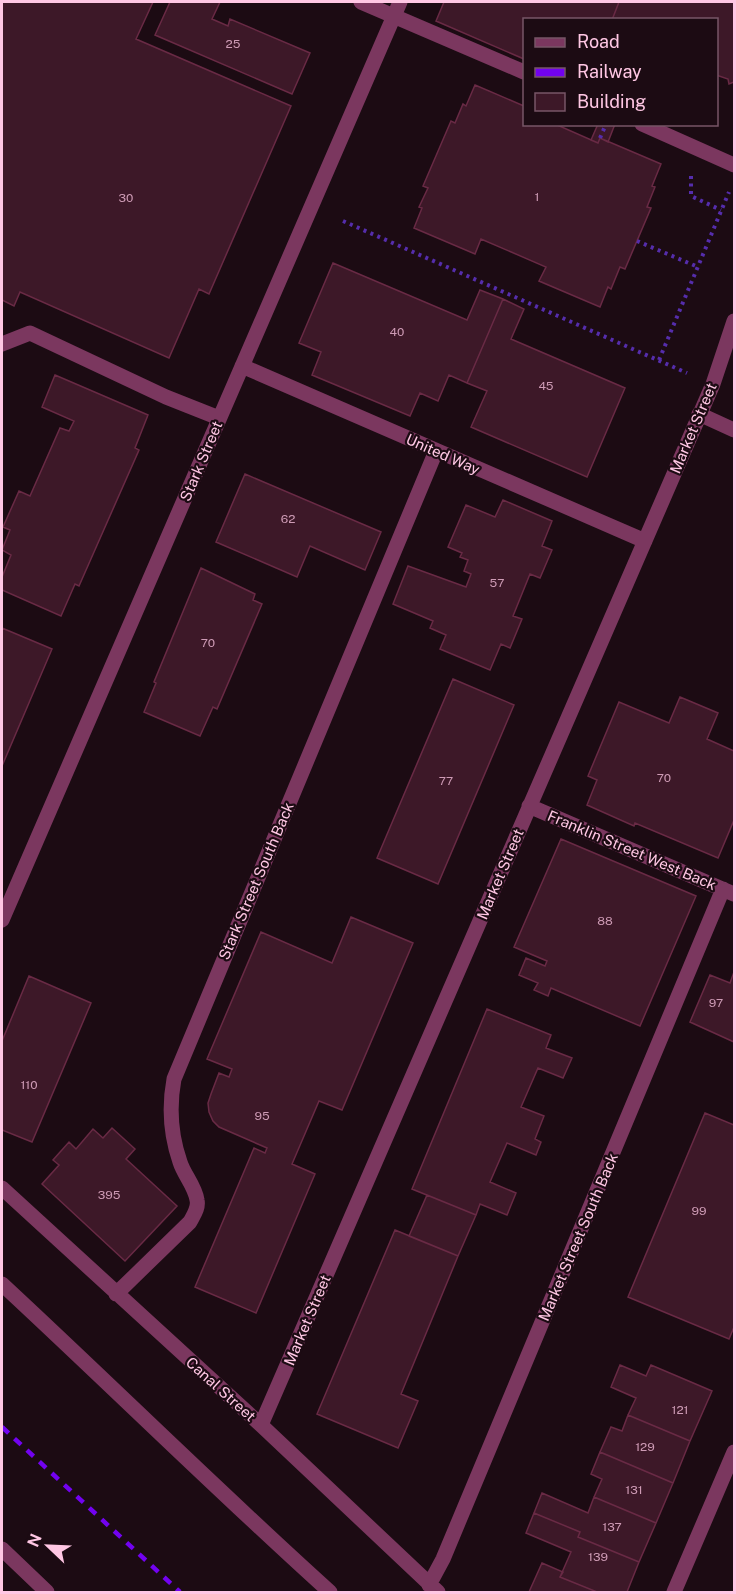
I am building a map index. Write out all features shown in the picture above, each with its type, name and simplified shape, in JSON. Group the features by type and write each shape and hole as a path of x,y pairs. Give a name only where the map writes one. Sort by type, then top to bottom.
{"street":[{"path":"361,2 397,8 523,71"},
{"name":"Stark Street","path":"2,920 397,8"},
{"path":"646,126 735,165"},
{"name":"Market Street","path":"261,1425 645,541 712,384 735,321"},
{"path":"2,344 30,333 166,397 219,418"},
{"name":"United Way","path":"242,366 645,541"},
{"path":"699,414 735,430"},
{"name":"Stark Street South Back","path":"116,1294 190,1222 196,1209 198,1201 180,1163 172,1126 171,1101 174,1079 436,451"},
{"name":"Franklin Street West Back","path":"530,806 729,891"},
{"name":"Market Street South Back","path":"433,1589 448,1548 729,891"},
{"name":"Canal Street","path":"2,1188 261,1425 433,1589"},
{"path":"2,1284 330,1593"},
{"path":"674,1593 735,1452"},
{"path":"2,1549 47,1593"}],"path":[{"path":"600,138 605,126"},
{"path":"690,146 691,196 721,210"},
{"path":"659,360 730,189"},
{"path":"342,221 712,384"},
{"path":"637,241 698,267"}],"building":[{"path":"2,2 153,2 136,39 291,106 209,294 199,289 169,358 20,292 14,306 2,300"},
{"path":"170,2 220,2 212,19 228,26 230,19 310,53 292,94 155,35"},
{"path":"444,2 619,2 613,18 523,18 523,59 436,21"},
{"path":"619,2 734,2 734,82 729,84 728,79 718,76 718,18 613,18"},
{"path":"475,85 523,106 523,126 560,126 598,143 600,138 661,164 647,207 651,208 625,269 620,267 600,307 539,281 546,267 481,239 475,254 414,228 422,208 419,207 428,188 423,186 451,121 455,123 463,104 466,106"},
{"path":"597,126 614,126 608,142 600,138 598,143 591,140"},
{"path":"333,263 467,320 480,290 503,299 467,383 449,375 438,401 420,393 410,416 312,375 321,352 299,343"},
{"path":"503,299 524,309 511,339 625,388 587,477 471,427 487,391 467,383"},
{"path":"55,375 148,415 135,448 139,450 79,586 75,584 61,616 2,590 2,577 11,555 2,550 10,530 3,527 19,491 30,496 60,428 69,431 74,421 42,407"},
{"path":"245,474 381,532 365,570 310,546 297,577 216,542"},
{"path":"503,500 552,521 542,546 552,550 540,578 530,574 513,616 522,619 510,648 501,644 490,670 440,649 446,635 430,628 433,621 393,604 408,566 466,587 471,574 464,571 468,560 460,557 462,553 448,547 466,505 495,517"},
{"path":"201,568 255,594 253,600 262,604 217,709 213,707 200,736 144,712"},
{"path":"2,628 52,649 2,766"},
{"path":"453,679 514,705 438,884 377,858"},
{"path":"680,697 718,713 707,739 734,751 734,820 718,858 635,823 634,826 587,805 597,780 588,776 619,702 669,723"},
{"path":"561,839 696,896 640,1026 551,988 548,996 534,990 538,983 519,975 526,958 545,966 547,961 514,947"},
{"path":"351,917 413,943 342,1110 319,1101 292,1164 315,1174 256,1313 195,1287 254,1148 265,1153 267,1148 219,1127 213,1121 208,1103 211,1094 219,1073 229,1077 232,1069 207,1059 261,932 332,963"},
{"path":"734,972 734,1042 690,1022 710,975 730,983"},
{"path":"29,976 91,1003 32,1142 2,1130 2,1041"},
{"path":"487,1009 551,1035 546,1048 572,1058 563,1078 538,1068 521,1107 544,1116 535,1139 541,1142 536,1155 507,1143 490,1182 516,1193 507,1215 480,1204 476,1215 412,1189"},
{"path":"705,1113 734,1125 734,1327 729,1339 628,1297"},
{"path":"112,1128 135,1149 126,1159 177,1206 125,1261 42,1184 59,1165 53,1160 69,1142 76,1149 93,1129 103,1138"},
{"path":"427,1195 476,1215 458,1256 409,1236"},
{"path":"395,1230 458,1256 401,1394 418,1401 398,1448 317,1414"},
{"path":"620,1365 646,1376 651,1365 712,1391 690,1441 628,1415 636,1398 611,1387"},
{"path":"628,1415 690,1441 673,1483 600,1452 611,1427 622,1431"},
{"path":"600,1452 673,1483 656,1523 594,1497 602,1479 591,1474"},
{"path":"542,1493 588,1513 594,1497 656,1523 639,1562 578,1537 580,1532 534,1513"},
{"path":"534,1513 580,1532 578,1537 639,1562 627,1592 597,1592 560,1577 571,1552 526,1533"},
{"path":"542,1563 563,1572 560,1577 597,1592 529,1592"}],"railway":[{"path":"2,1427 180,1592"}]}
